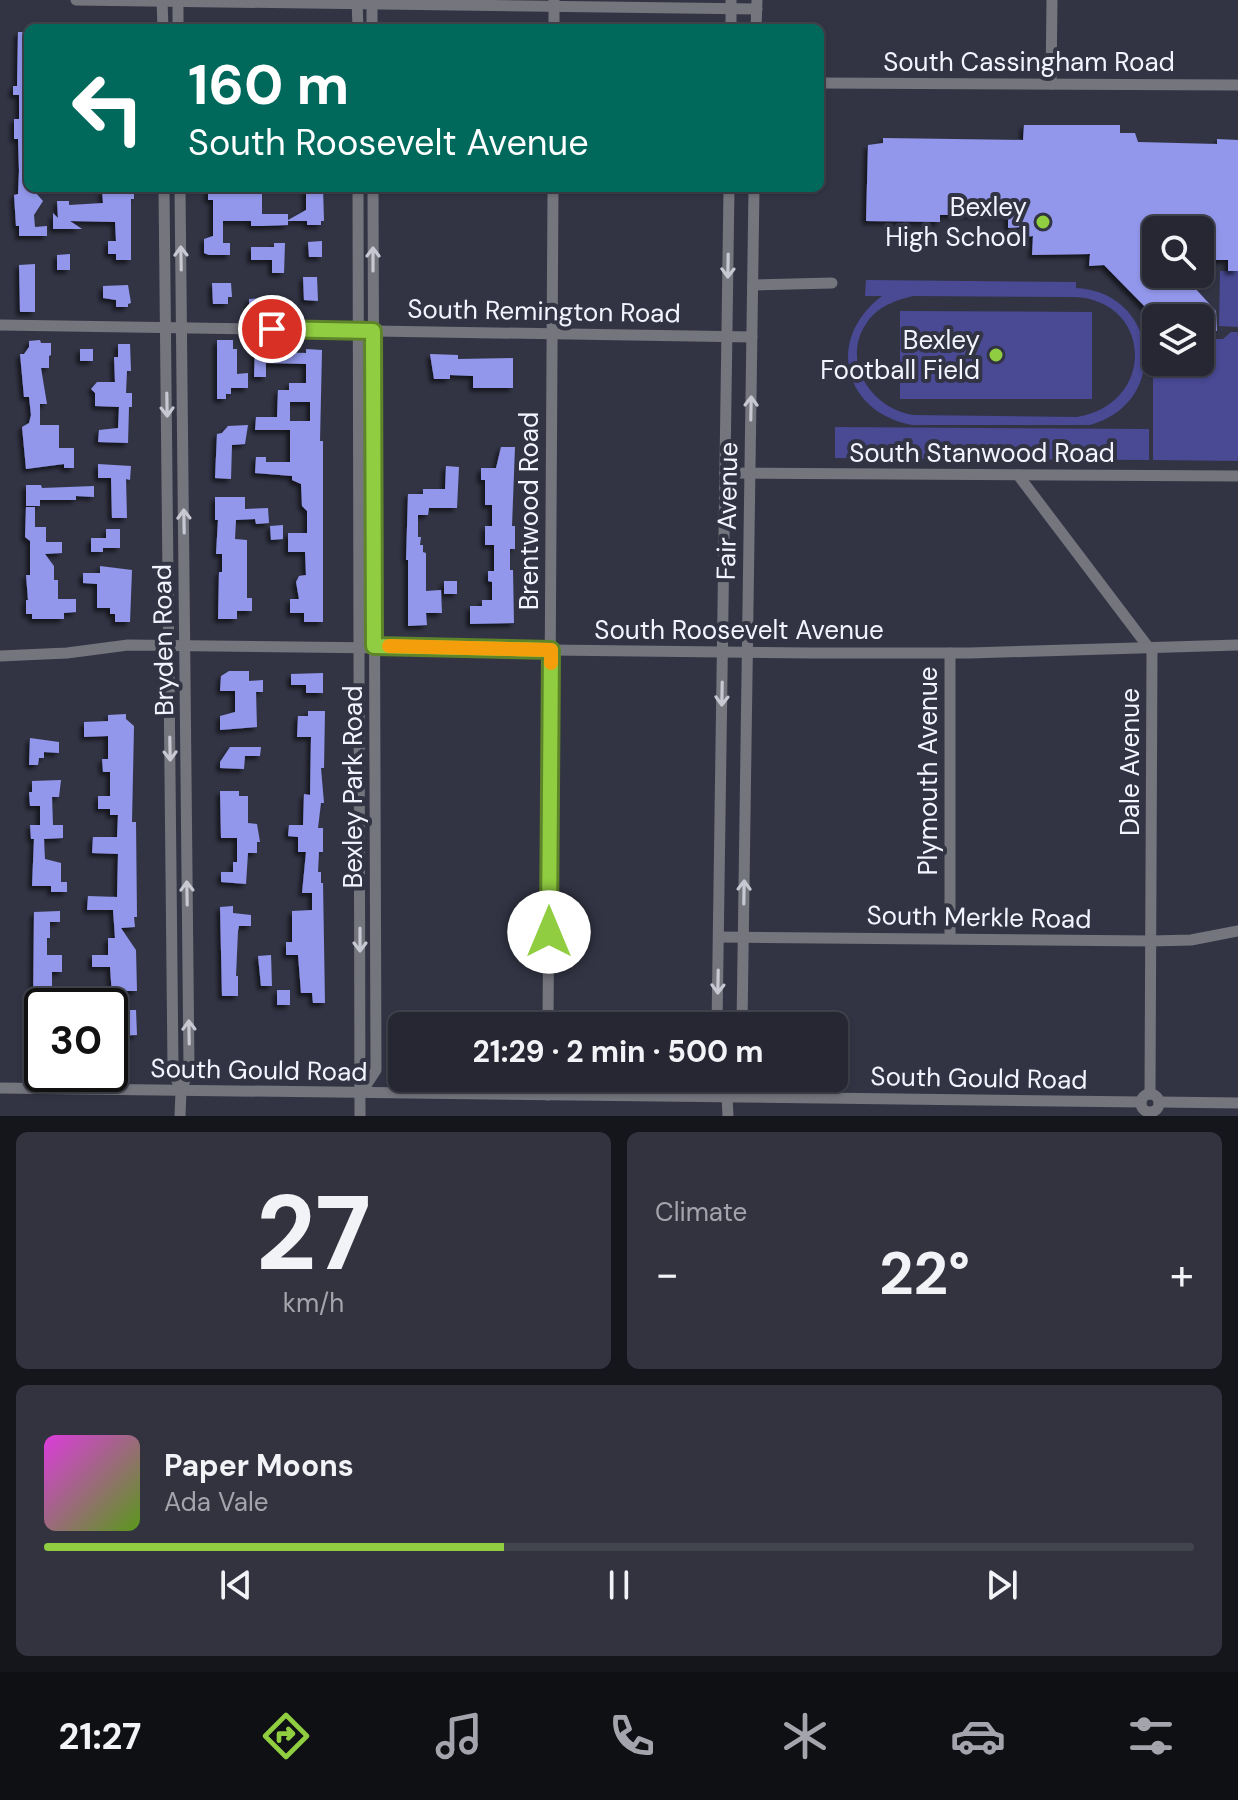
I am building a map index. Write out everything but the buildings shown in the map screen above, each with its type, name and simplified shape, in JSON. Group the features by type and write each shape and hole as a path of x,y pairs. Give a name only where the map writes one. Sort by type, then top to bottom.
{"street":[{"path":"76,0 757,4 756,24"},
{"path":"162,0 163,24"},
{"path":"1051,84 1052,0"},
{"path":"178,1 178,24"},
{"path":"357,2 358,24"},
{"path":"372,2 372,24"},
{"path":"554,2 554,24"},
{"name":"South Cassingham Road","path":"824,83 1238,85"},
{"name":"Bryden Road","path":"164,192 173,1068 181,1091"},
{"name":"Bryden Road","path":"180,192 189,1069 181,1091 180,1116"},
{"name":"Bexley Park Road","path":"358,192 360,1116"},
{"name":"Bexley Park Road","path":"360,1094 376,1070 373,192"},
{"name":"Brentwood Road","path":"548,1012 553,192"},
{"name":"Fair Avenue","path":"717,1012 729,192"},
{"name":"Fair Avenue","path":"742,1012 754,192"},
{"path":"753,285 832,283"},
{"name":"South Remington Road","path":"0,325 752,337"},
{"name":"South Stanwood Road","path":"725,473 1238,476"},
{"path":"1018,475 1149,646"},
{"name":"South Roosevelt Avenue","path":"0,656 67,653 128,645 722,653 950,653 1238,645"},
{"name":"Dale Avenue","path":"1149,646 1152,662 1150,1099"},
{"name":"Plymouth Avenue","path":"950,653 950,938"},
{"name":"South Merkle Road","path":"719,937 1151,941 1191,940 1238,931"},
{"name":"South Gould Road","path":"0,1088 360,1094 1150,1099 1238,1103"},
{"path":"725,1092 728,1116"},
{"path":"727,1097 730,1092"},
{"path":"1149,1114 1144,1110 1150,1099"}],"shaded area":[{"path":"1220,271 1238,271 1238,327 1219,326"},
{"path":"866,280 1076,282 1076,288 1104,294 1125,308 1138,327 1142,342 1142,375 1134,395 1116,413 1090,425 912,425 889,417 870,405 857,390 850,372 848,352 853,332 864,313 882,296 865,296","holes":["913,296 1076,297 1101,303 1120,316 1131,334 1135,354 1132,375 1121,393 1103,408 1077,417 913,415 896,410 870,390 857,361 862,330 873,315 887,305"]},
{"name":"Bexley Football Field","path":"900,311 1092,312 1092,399 900,399"},
{"path":"1231,332 1238,332 1238,461 1153,460 1153,376 1214,376 1214,339 1223,339"},
{"path":"835,427 1149,429 1149,460 835,458"}],"slow traffic":[{"path":"389,646 551,650 551,663"}],"place":[{"name":"Bexley High School","path":"1043,222"},
{"name":"Bexley Football Field","path":"996,355"}],"route":[{"path":"272,329 373,331 374,646 551,650 549,932"}]}
